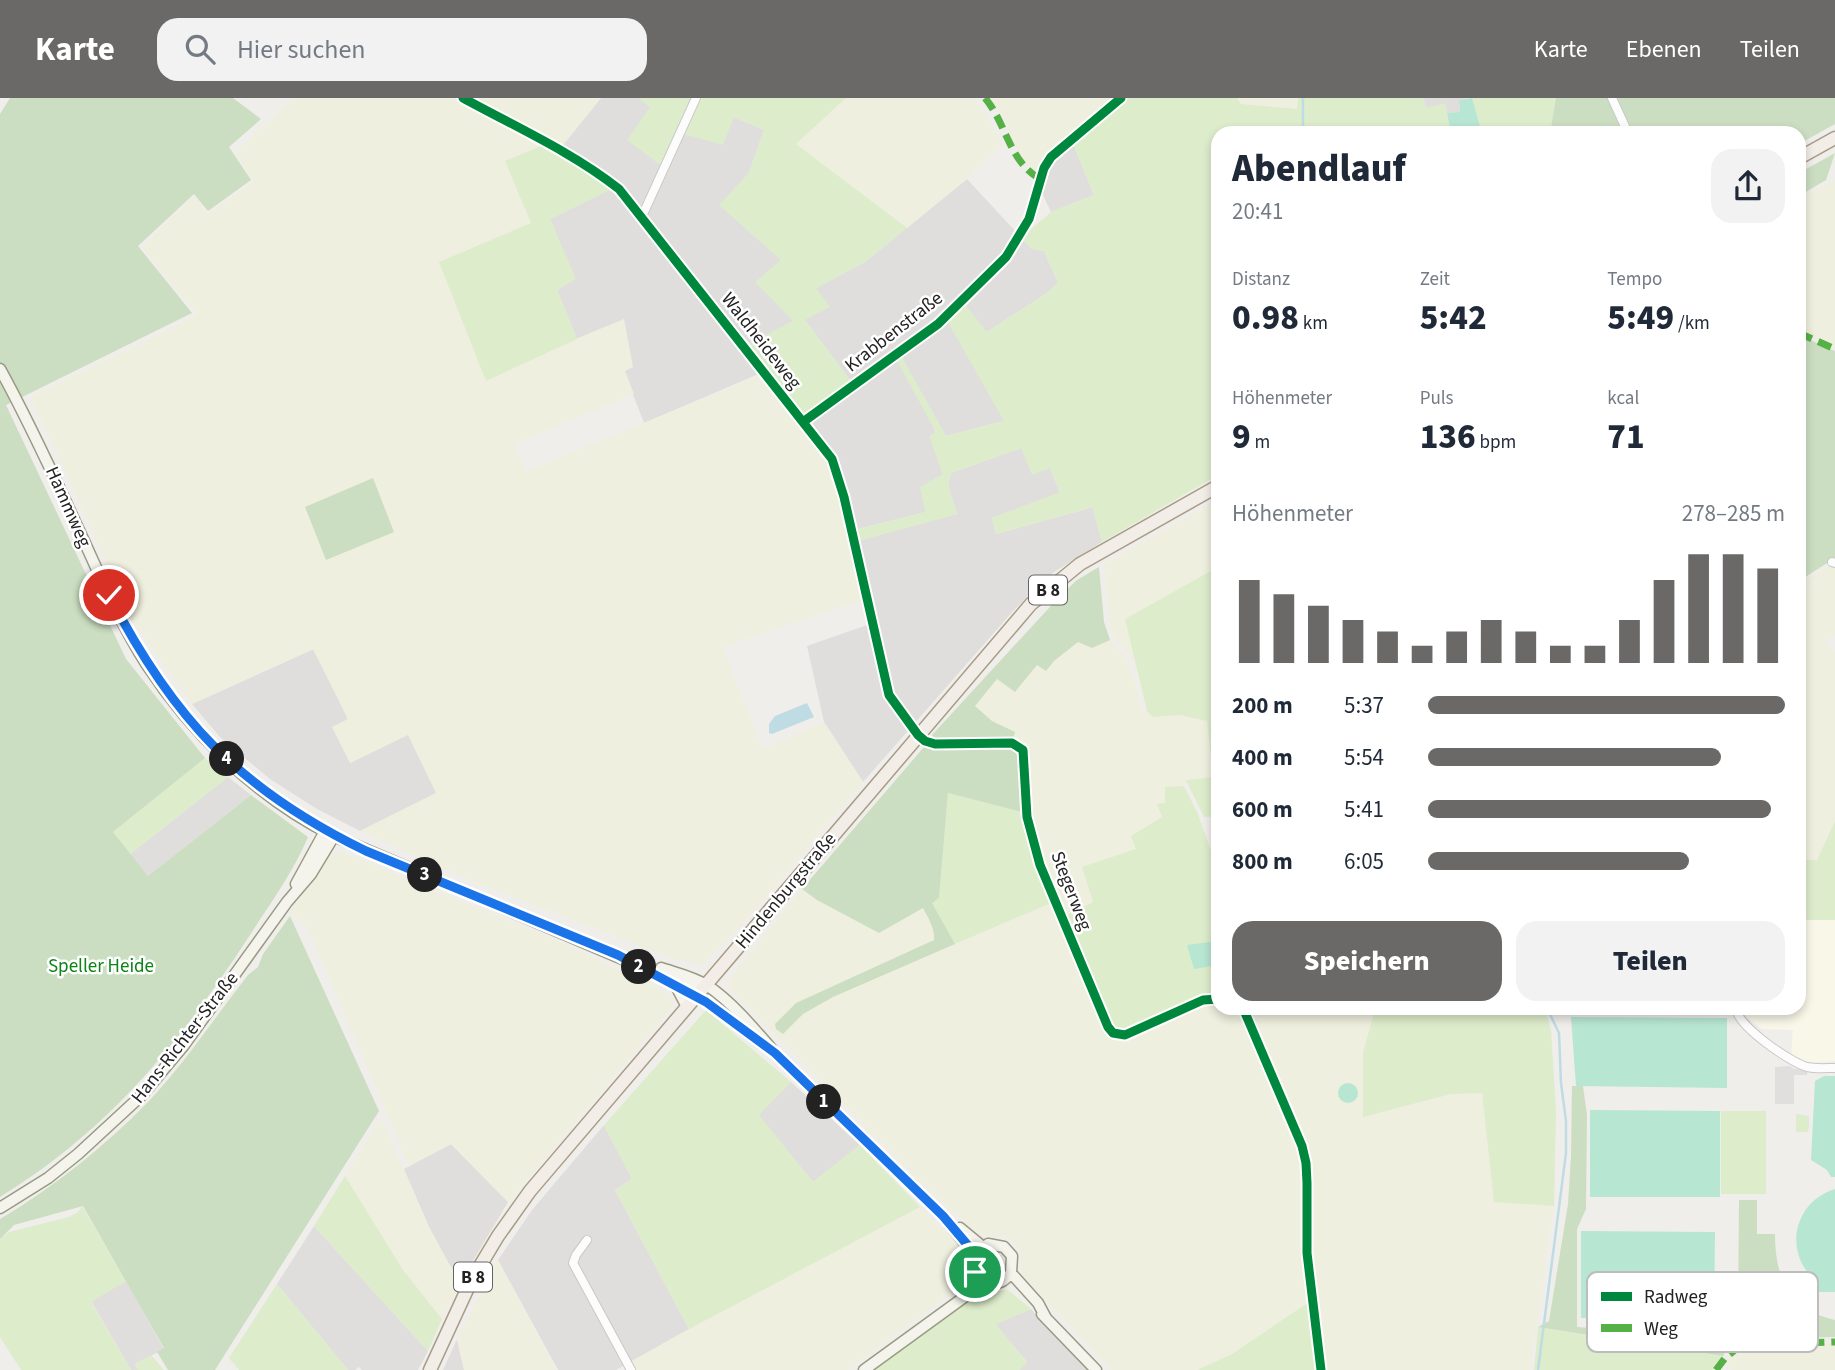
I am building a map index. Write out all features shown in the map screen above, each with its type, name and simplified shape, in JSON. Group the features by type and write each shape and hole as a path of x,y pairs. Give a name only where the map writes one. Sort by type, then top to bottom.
{"main road":[{"path":"1806,154 1835,138"},
{"name":"Hammweg","path":"0,369 40,444 109,595 155,676 185,715 230,762 288,808 330,833 366,851 618,955 699,994 755,1029 774,1052 943,1216 953,1221 979,1251 994,1244 1004,1247 1012,1256 1012,1273 1038,1303 1046,1318"},
{"name":"Hindenburgstraße","path":"430,1370 471,1281 530,1191 1031,604 1064,576 1098,553 1211,490"},
{"name":"Hans-Richter-Straße","path":"0,1208 48,1178 142,1095 184,1045 286,902 330,833"},
{"name":"Hammweg","path":"618,955 677,988 699,994 774,1052"},
{"path":"946,1309 975,1272 979,1251"},
{"path":"975,1272 985,1282 997,1284 1012,1273"},
{"path":"864,1370 985,1282"},
{"name":"Hammweg","path":"1003,1282 1046,1318 1096,1370"}],"street":[{"name":"Waldheideweg","path":"463,98 597,172 619,189 832,460 840,481 889,695 918,736"},
{"path":"640,216 696,98"},
{"name":"Krabbenstraße","path":"803,422 937,324 1006,257 1029,219 1044,168 1051,157 1121,98"},
{"path":"1612,98 1625,126"},
{"name":"Stegerweg","path":"918,736 935,744 1012,743 1023,750 1027,817 1041,866 1102,1013 1113,1033 1131,1033 1203,1000 1211,999"},
{"path":"1246,1015 1302,1146 1306,1163 1307,1253 1321,1370"},
{"path":"1737,1015 1748,1028 1790,1059 1807,1067 1835,1068"},
{"path":"587,1240 573,1263 631,1370"}],"shaded area":[{"path":"601,98 639,98 651,107 628,140 666,169 683,134 734,117 764,130 749,173 720,205 781,260 794,321 749,344 768,370 644,423 624,371 624,320 577,339 557,290 575,279 550,219 619,185 597,166 563,145"},
{"path":"1423,98 1468,98 1459,100 1460,112 1447,113 1445,104 1426,108"},
{"path":"1073,143 1094,195 1051,212 1042,193 1047,173 1052,160"},
{"path":"967,179 1032,249 1044,251 1058,283 987,332 1004,421 946,436 901,357 936,433 930,437 943,474 926,512 846,532 828,459 798,422 853,384 804,319 816,288 865,262"},
{"path":"1021,448 1050,468 1060,493 992,518 996,534 1093,507 1102,542 1054,572 1014,610 863,782 824,722 807,646 867,625 849,543 957,514 948,485 951,473"},
{"path":"314,649 348,719 350,763 408,734 437,793 360,831 317,809 270,779 220,737 192,704"},
{"path":"228,777 251,795 148,876 130,854"},
{"path":"1806,920 1835,920 1835,1061 1811,1063 1791,1055 1793,1030 1762,1029 1745,1016 1806,1015"},
{"path":"1790,1066 1794,1069 1807,1069 1807,1075 1794,1075 1794,1104 1775,1104 1775,1067"},
{"path":"791,1082 860,1145 813,1182 758,1115"},
{"path":"604,1125 632,1179 615,1190 689,1329 616,1370 558,1370 498,1260 532,1210"},
{"path":"451,1144 508,1202 461,1281 429,1227 404,1169"},
{"path":"314,1226 428,1351 418,1370 362,1370 359,1367 348,1370 277,1284"},
{"path":"126,1281 164,1349 135,1364 138,1370 131,1370 91,1301"},
{"path":"1031,1309 1088,1370 1019,1370 1027,1362 995,1324"},
{"path":"457,1339 464,1370 443,1370"}],"green space":[{"name":"Speller Heide","path":"10,98 233,98 261,119 229,147 251,180 208,211 194,194 138,246 192,313 6,405 126,659 205,758 113,832 148,876 251,795 308,837 288,876 248,938 168,1049 108,1114 39,1171 0,1197 0,114"},
{"path":"294,98 452,98 541,146 505,161 531,223 486,376 624,319 633,367 625,371 634,394 514,444 525,472 760,375 828,459 863,600 723,647 762,749 824,722 863,782 754,911 704,964 677,960 482,885 360,831 436,793 408,735 350,763 332,727 348,719 313,649 192,704 132,619 31,397 198,315 142,247 194,196 208,214 254,182 235,152"},
{"path":"474,98 601,98 563,145"},
{"path":"639,98 691,98 661,165 627,140 650,107"},
{"path":"699,98 846,98 796,144 907,228 865,262 816,288 830,307 805,320 853,384 805,417 748,344 793,321 755,282 781,260 719,205 749,173 764,130 734,117 723,145 683,134"},
{"path":"846,98 975,98 1003,144 967,179 907,228 796,144"},
{"path":"990,98 1115,98 1043,161 1040,171 1034,171 1020,157 1003,118"},
{"path":"1127,98 1237,98 1241,104 1297,109 1298,98 1423,98 1426,108 1445,103 1450,126 1211,126 1211,479 1102,542 1092,507 996,534 992,518 1060,492 1050,468 1032,475 1021,448 951,473 948,485 957,514 858,541 855,530 925,512 920,487 943,474 929,436 936,432 896,359 901,356 946,436 1004,421 946,319 964,303 987,332 1058,283 1044,251 1032,249 1021,238 1051,212 1094,195 1073,143"},
{"path":"1237,98 1298,98 1298,109 1241,104"},
{"path":"1472,98 1556,98 1551,126 1480,126"},
{"path":"1472,98 1480,126 1450,126 1447,113 1460,112 1459,100"},
{"path":"1556,98 1609,98 1622,126 1551,126"},
{"path":"1616,98 1835,98 1835,124 1806,140 1806,126 1629,126"},
{"path":"541,146 583,168 612,189 550,219 576,279 557,290 577,339 486,381 439,262 531,223 505,161"},
{"path":"1835,153 1826,180 1806,192 1806,169"},
{"path":"1835,180 1835,347 1806,335 1806,195"},
{"path":"1806,338 1835,351 1835,561 1832,560 1806,577"},
{"path":"373,478 394,532 326,560 305,507"},
{"path":"1211,504 1211,571 1125,619 1137,668 1127,651 1111,633 1104,564"},
{"path":"1832,564 1835,565 1835,634 1825,642 1835,653 1835,821 1817,860 1806,860 1806,581"},
{"path":"1099,567 1104,622 1110,640 1092,648 1078,642 1046,671 1037,665 1015,692 997,679 975,706 992,721 1015,732 1013,739 934,739 932,735 1060,596 1077,580"},
{"path":"1211,571 1211,758 1207,721 1180,715 1153,717 1147,711 1125,619"},
{"path":"1110,640 1127,659 1138,691 1140,712 1147,711 1153,717 1180,715 1207,721 1211,778 1187,780 1184,786 1165,787 1165,804 1158,804 1162,817 1137,849 1083,867 1093,902 1062,917 1029,817 1028,753 1024,746 1013,739 1015,732 992,721 974,706 998,678 1037,664 1046,671 1054,661 1079,642 1092,648"},
{"path":"924,747 1007,748 1016,751 1020,756 1022,812 948,793 939,898 932,903 955,944 833,997 803,1014 783,1034 776,1029 775,1024 796,1003 934,940 932,927 923,908 879,933 817,900 802,889"},
{"path":"205,758 228,777 130,854 113,832"},
{"path":"1211,777 1211,816 1204,817 1186,780"},
{"path":"1184,786 1198,814 1211,851 1211,999 1121,1032 1111,1025 1062,917 1093,902 1082,867 1136,849 1131,836 1162,817 1157,804 1165,803 1165,787"},
{"path":"948,793 1022,812 1051,903 955,944 931,903 939,898"},
{"path":"1835,821 1835,920 1806,920 1806,860 1817,860"},
{"path":"340,851 558,941 670,994 673,1006 508,1202 451,1144 409,1166 307,926 290,913 329,856"},
{"path":"802,889 817,900 923,908 935,934 934,940 796,1003 777,1029 782,1034 803,1014 833,997 1051,903 1108,1032 1114,1039 1124,1039 1208,1003 1211,1003 1211,1015 1242,1015 1301,1153 1305,1187 1303,1238 1309,1302 1232,1354 1197,1370 1112,1370 1022,1274 1021,1254 1015,1243 1005,1236 983,1235 974,1230 921,1182 730,989 728,982"},
{"path":"290,916 379,1111 215,1370 168,1370 157,1352 164,1348 83,1206 14,1225 0,1239 0,1219 40,1194 78,1165 148,1102 187,1056 248,975 258,967 263,954"},
{"path":"1211,942 1211,966 1194,969 1187,945"},
{"path":"706,1010 791,1082 759,1115 813,1182 860,1145 920,1207 689,1329 615,1190 632,1179 604,1125"},
{"path":"1249,1015 1373,1015 1363,1053 1364,1117 1451,1094 1482,1093 1494,1201 1554,1206 1530,1370 1325,1370 1312,1267 1308,1166"},
{"path":"1373,1015 1547,1015 1551,1030 1556,1111 1554,1206 1494,1202 1482,1093 1451,1094 1363,1117 1363,1053"},
{"path":"1571,1017 1727,1018 1727,1088 1576,1086"},
{"path":"1824,1076 1835,1076 1835,1177 1831,1177 1827,1170 1811,1160 1815,1081"},
{"path":"1348,1083 1355,1086 1358,1093 1355,1100 1348,1103 1341,1100 1338,1093 1341,1086"},
{"path":"1572,1086 1583,1086 1587,1115 1586,1209 1577,1229 1577,1327 1587,1328 1587,1335 1538,1327 1549,1321 1568,1204"},
{"path":"1590,1110 1720,1111 1720,1197 1590,1197"},
{"path":"1721,1111 1766,1111 1766,1194 1721,1194"},
{"path":"1796,1114 1809,1116 1807,1132 1796,1132"},
{"path":"381,1118 429,1227 461,1281 442,1319 403,1270 345,1176"},
{"path":"345,1176 403,1270 442,1319 428,1351 314,1226"},
{"path":"1835,1189 1835,1292 1818,1292 1818,1272 1806,1270 1796,1243 1802,1216 1821,1196"},
{"path":"1739,1200 1757,1200 1757,1234 1775,1234 1780,1272 1738,1272"},
{"path":"82,1206 126,1281 91,1302 131,1370 21,1370 0,1337 0,1239 9,1232 69,1217"},
{"path":"920,1207 959,1245 959,1281 950,1294 847,1370 637,1370 632,1361 689,1329"},
{"path":"1581,1231 1715,1232 1715,1272 1587,1272 1587,1318 1581,1318"},
{"path":"498,1260 558,1370 464,1370 457,1339"},
{"path":"277,1284 348,1370 239,1370 229,1358"},
{"path":"1008,1290 1031,1309 996,1324 1027,1363 1019,1370 874,1370 976,1293"},
{"path":"1309,1302 1320,1370 1197,1370 1232,1354"},
{"path":"1818,1315 1835,1320 1835,1337 1818,1337"},
{"path":"1538,1327 1587,1335 1587,1352 1697,1352 1723,1356 1713,1370 1534,1370"},
{"path":"1835,1343 1835,1370 1733,1370 1725,1362 1733,1352 1818,1352 1818,1344"},
{"path":"1697,1352 1725,1352 1723,1356"},
{"path":"151,1355 164,1370 138,1370 135,1365"}],"water":[{"path":"807,703 814,717 769,733 769,724 775,716"}],"waterway":[{"path":"1303,98 1303,126"},
{"path":"1538,1370 1566,1153 1559,1033 1550,1015"}],"marked path":[{"path":"985,98 1022,164 1042,180"},
{"path":"1806,336 1835,349"},
{"path":"1818,1343 1835,1342"},
{"path":"1716,1370 1732,1352"}],"cycle path":[{"path":"463,98 563,152 619,189 832,459 844,497 889,695 925,741 935,744 1012,743 1023,750 1027,817 1040,865 1108,1027 1113,1033 1125,1035 1203,1000 1211,999"},
{"path":"803,422 938,324 1006,257 1029,219 1044,168 1051,157 1121,98"},
{"path":"1246,1015 1302,1146 1306,1163 1307,1253 1321,1370"}],"route":[{"path":"109,595 148,665 170,696 215,748 262,790 325,831 366,851 618,955 706,1002 775,1053 943,1216 975,1256 975,1272"}]}
